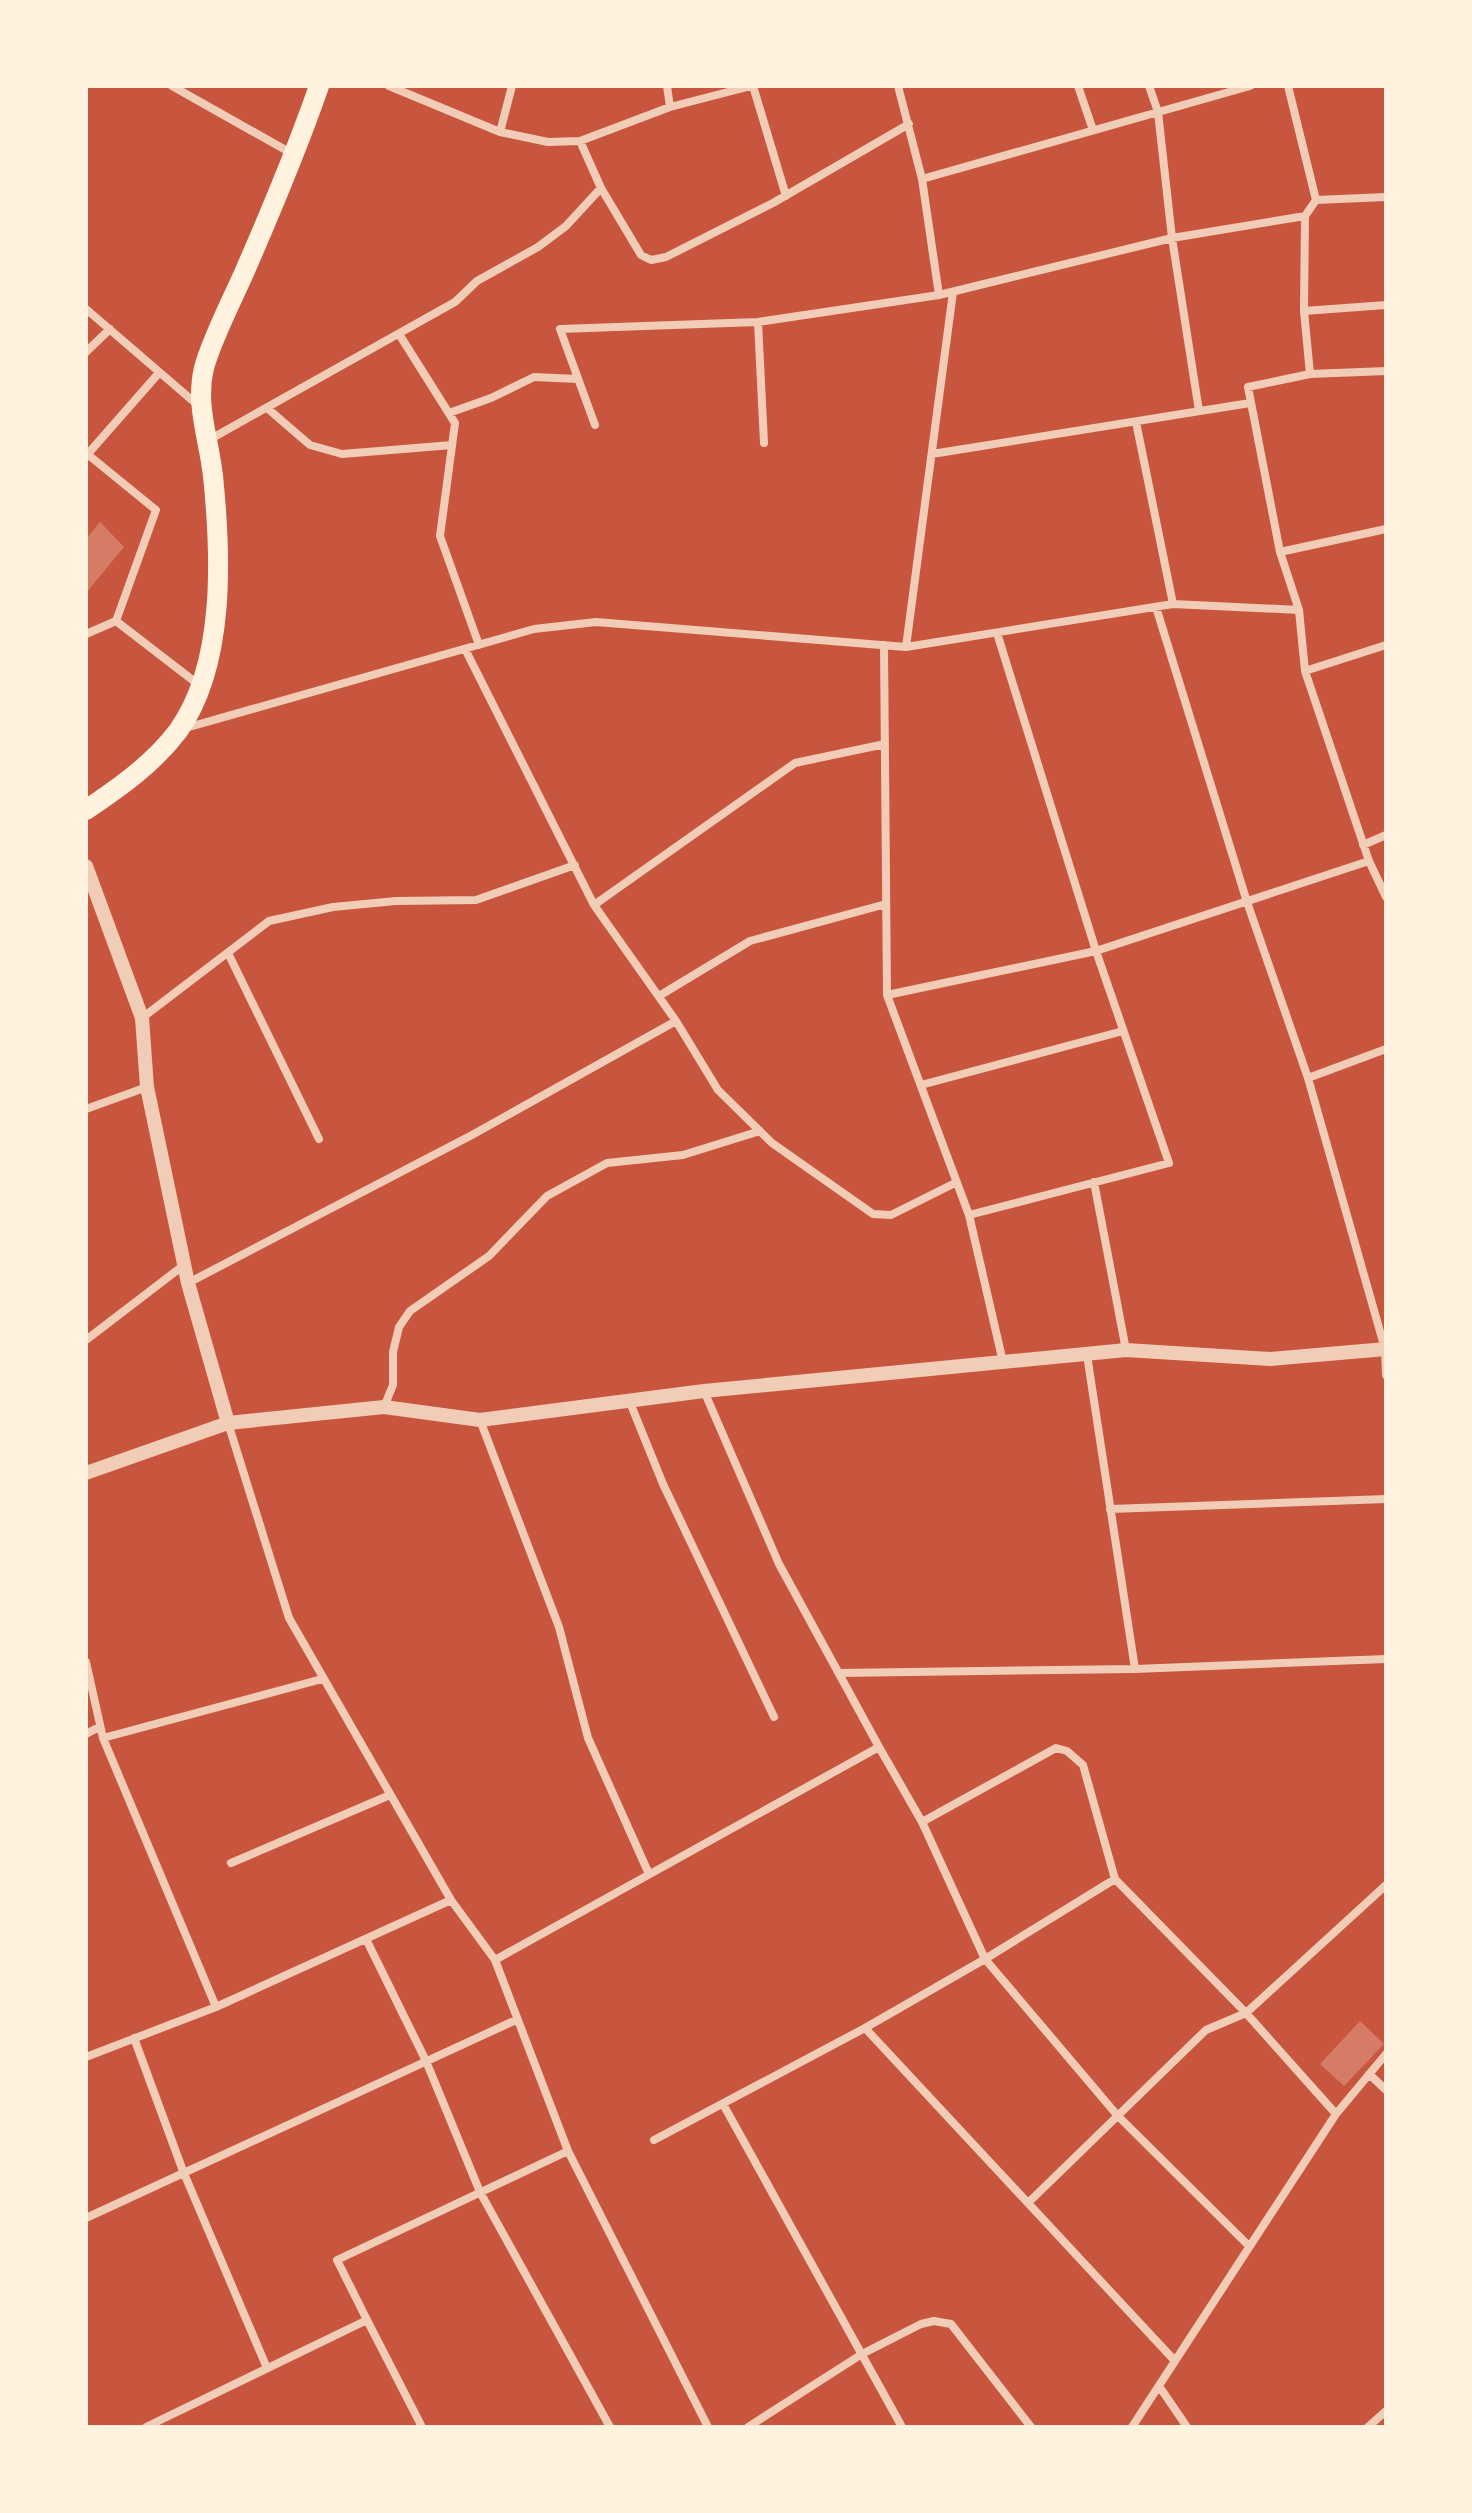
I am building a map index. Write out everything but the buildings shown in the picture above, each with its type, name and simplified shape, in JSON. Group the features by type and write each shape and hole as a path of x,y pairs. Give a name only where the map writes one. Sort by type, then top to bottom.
{"main road":[{"path":"86,810 133,778 177,731 197,696 215,632 217,525 213,472 200,407 204,368 295,156 319,86"}],"street":[{"path":"172,86 295,156"},
{"path":"389,86 500,132 548,142 580,141 670,107 752,86 786,196"},
{"path":"500,132 512,86"},
{"path":"667,86 670,107"},
{"path":"898,86 922,179 939,295"},
{"path":"1078,86 1093,130"},
{"path":"1149,86 1158,112 1172,238 1199,411"},
{"path":"922,179 1250,86"},
{"path":"1288,86 1316,200 1305,216 1304,311 1310,374"},
{"path":"580,141 601,188 641,255 651,260 666,257 786,196 909,124"},
{"path":"207,441 455,302 477,281 538,247 566,226 601,188"},
{"path":"1316,200 1386,197"},
{"path":"595,425 560,329 758,322 939,295 1172,238 1305,216"},
{"path":"906,647 953,292"},
{"path":"1304,311 1386,305"},
{"path":"86,309 200,407"},
{"path":"758,322 764,443"},
{"path":"86,352 110,329"},
{"path":"399,334 455,423 440,536 479,645"},
{"path":"1386,371 1310,374 1248,387 1280,552 1299,610 1305,671 1363,845 1386,897"},
{"path":"86,634 116,621 156,510 86,454 158,374"},
{"path":"449,413 491,398 534,377 578,379"},
{"path":"932,454 1250,403"},
{"path":"267,408 310,445 342,454 452,445"},
{"path":"1136,422 1173,604"},
{"path":"1280,552 1386,529"},
{"path":"177,731 534,629 596,622 906,647 1173,604 1299,610"},
{"path":"1156,607 1247,902 1308,1078 1385,1349 1386,1375"},
{"path":"116,621 200,686"},
{"path":"969,1215 1169,1163 1096,951 997,633"},
{"path":"884,645 887,995 969,1215 1003,1362"},
{"path":"1305,671 1386,645"},
{"path":"465,649 594,905 676,1021 718,1090 772,1143 873,1214 891,1215 957,1182"},
{"path":"594,905 795,763 885,744"},
{"path":"1363,845 1386,835"},
{"path":"887,995 1096,951 1369,861"},
{"path":"142,1018 269,921 348,906 396,901 476,900 575,865"},
{"path":"86,866 142,1018 147,1087 188,1283 289,1618 451,1900 495,1960 568,2151 708,2427"},
{"path":"659,996 750,941 886,904"},
{"path":"228,953 319,1139"},
{"path":"188,1283 472,1135 676,1021"},
{"path":"921,1085 1123,1031"},
{"path":"1308,1078 1386,1049"},
{"path":"86,1109 147,1087"},
{"path":"384,1407 393,1385 393,1352 399,1327 410,1311 489,1256 547,1196 607,1163 683,1155 760,1131"},
{"path":"1094,1182 1126,1350"},
{"path":"86,1340 184,1265"},
{"path":"86,1473 228,1423 384,1407 480,1420 704,1391 1126,1350 1270,1359 1385,1349"},
{"path":"1087,1355 1135,1669"},
{"path":"704,1391 779,1564 922,1822 985,1959 1117,2115 1249,2246"},
{"path":"629,1400 663,1484 774,1717"},
{"path":"480,1420 559,1627 588,1738 649,1874"},
{"path":"1110,1509 1386,1499"},
{"path":"839,1673 1135,1669 1386,1659"},
{"path":"86,1662 103,1738 216,2007"},
{"path":"103,1738 322,1679"},
{"path":"86,1734 99,1727"},
{"path":"495,1960 879,1747"},
{"path":"922,1822 1056,1748 1067,1751 1083,1765 1115,1879 1246,2013 1336,2114"},
{"path":"231,1863 390,1795"},
{"path":"654,2140 865,2028 1115,1879"},
{"path":"1029,2202 1206,2030 1246,2013 1386,1885"},
{"path":"86,2057 216,2007 451,1900"},
{"path":"366,1939 426,2061 480,2192 610,2427"},
{"path":"86,2218 516,2020"},
{"path":"865,2028 1175,2361"},
{"path":"134,2038 183,2171 267,2368"},
{"path":"1132,2427 1336,2114 1386,2054"},
{"path":"1369,2074 1386,2090"},
{"path":"723,2104 902,2427"},
{"path":"422,2427 337,2260 568,2151"},
{"path":"146,2427 367,2320"},
{"path":"748,2427 862,2354 921,2324 934,2321 951,2324 1031,2427"},
{"path":"1159,2386 1187,2427"},
{"path":"1368,2427 1386,2411"}]}
